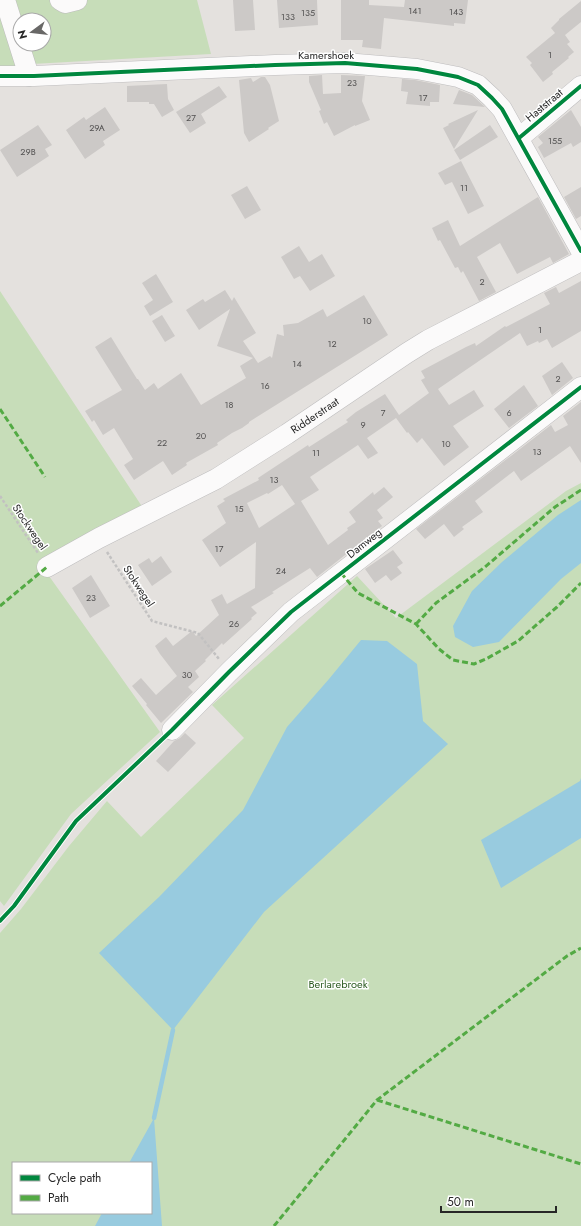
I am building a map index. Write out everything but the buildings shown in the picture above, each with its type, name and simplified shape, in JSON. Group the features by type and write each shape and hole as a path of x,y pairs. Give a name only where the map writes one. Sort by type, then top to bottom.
{"street":[{"path":"5,0 29,76"},
{"path":"60,0 65,3 77,0"},
{"name":"Kamershoek","path":"0,76 345,63 417,69 458,77 478,85 502,109 581,251"},
{"name":"Haststraat","path":"519,138 581,86"},
{"name":"Ridderstraat","path":"48,567 99,538 216,479 287,434 428,340 581,261"},
{"name":"Damweg","path":"172,730 291,612 581,387"}],"green space":[{"path":"13,0 197,0 211,54 32,64 28,52 52,52 52,12 17,12"},
{"path":"0,3 12,40 12,52 16,52 21,68 0,67"},
{"path":"0,291 143,508 49,576 160,732 71,814 4,906 0,901"},
{"name":"Berlarebroek","path":"581,483 581,1226 0,1226 0,933 21,909 69,846 107,801 141,837 244,738 212,705 357,576 396,618 566,491"}],"water":[{"path":"581,500 581,563 561,579 499,642 473,647 455,637 453,626 472,591 502,562 558,515"},
{"path":"361,640 387,641 417,664 423,721 448,744 264,912 173,1030 99,953 159,897 243,810 287,727"},
{"path":"581,778 581,838 501,888 481,840 580,781"},
{"path":"154,1118 162,1226 95,1226 101,1214 152,1214 152,1162 130,1162"}],"waterway":[{"path":"154,1118 173,1030"}],"marked path":[{"path":"0,409 45,477"},
{"path":"416,624 436,603 485,567 555,507 581,490"},
{"path":"0,606 47,567"},
{"path":"341,573 358,593 416,624 439,649 453,660 474,664 518,641 557,607 581,583"},
{"path":"274,1226 377,1100 567,956 581,948"},
{"path":"377,1100 581,1164"}],"cycle path":[{"path":"0,76 34,76 345,63 417,69 458,77 478,85 502,109 581,251"},
{"path":"519,138 581,86"},
{"path":"0,921 14,906 76,821 172,730 291,612 581,387"}]}
